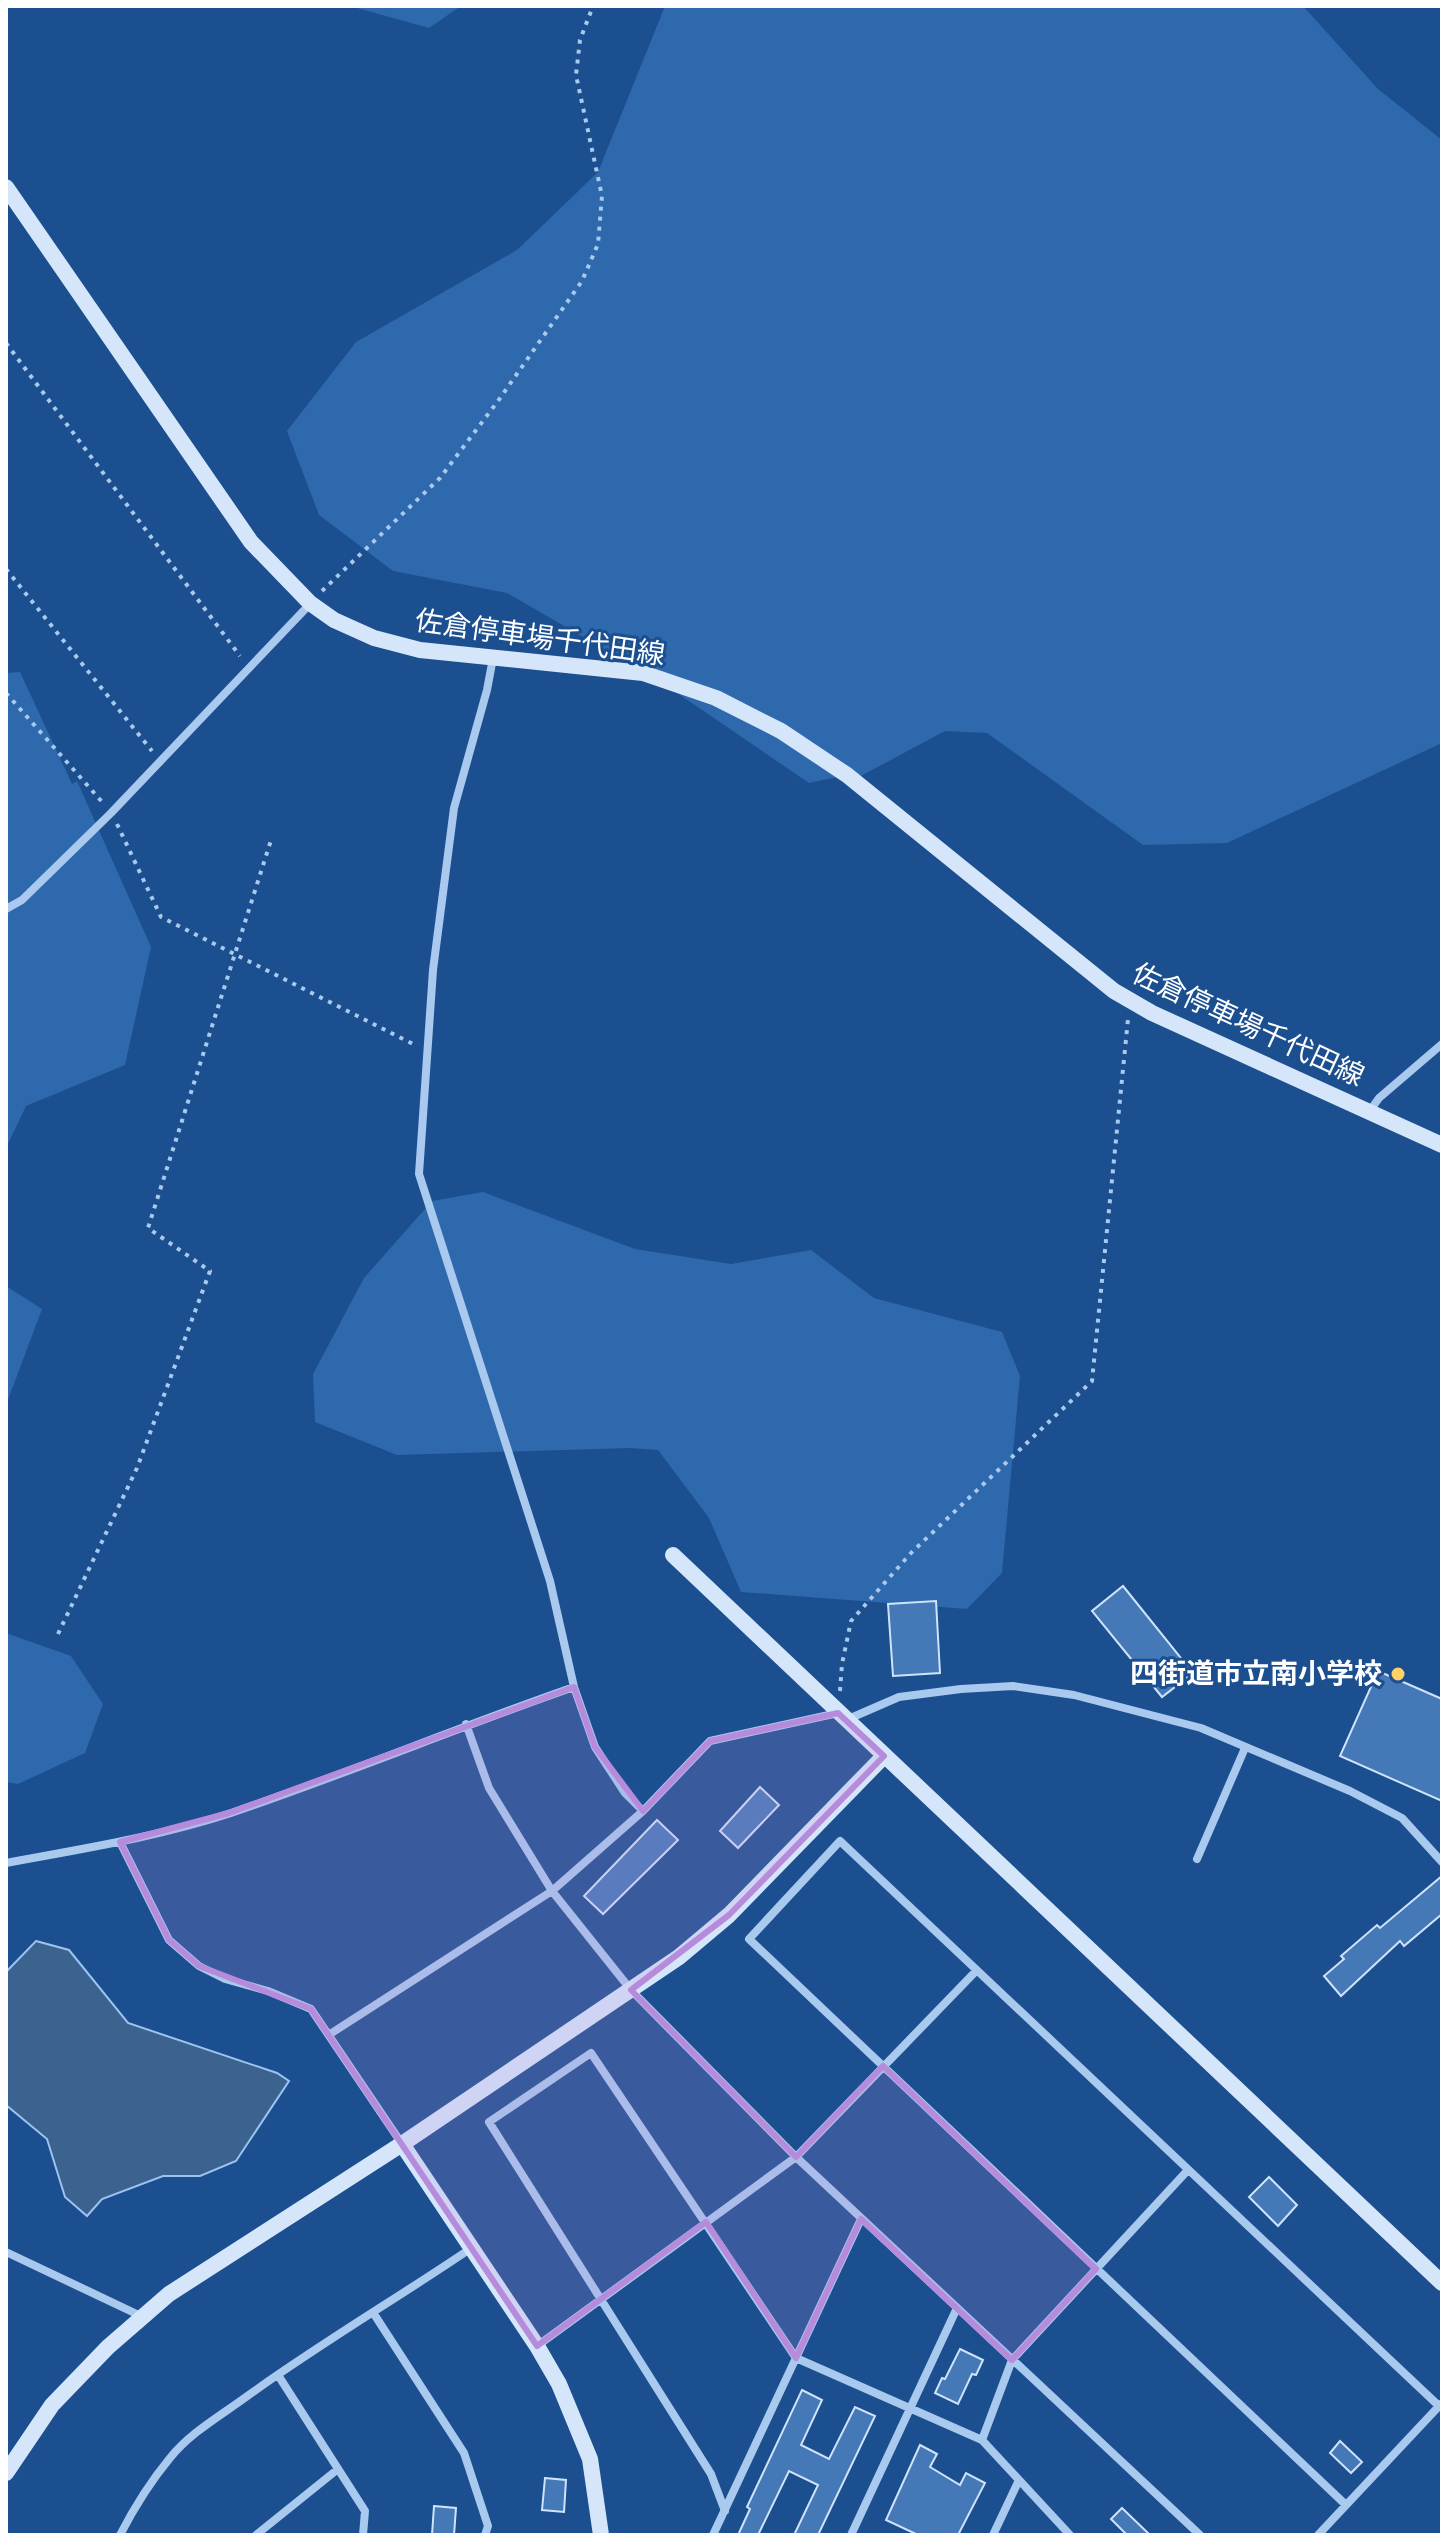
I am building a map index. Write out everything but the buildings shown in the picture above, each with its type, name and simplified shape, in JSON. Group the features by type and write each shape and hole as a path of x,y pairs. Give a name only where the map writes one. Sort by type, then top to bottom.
{"street":[{"name":"佐倉停車場千代田線","path":"6,187 251,542 310,603 334,620 374,638 420,650 643,673 716,698 781,731 847,775 1080,965 1129,1000 1442,1145"},
{"path":"6,909 22,900 111,813 310,603"},
{"path":"493,658 454,808 433,970 419,1174 550,1581 574,1687 595,1747 625,1793 643,1811"},
{"path":"1369,1112 1379,1098 1442,1044"},
{"path":"673,1555 1442,2283"},
{"path":"330,2034 552,1891 643,1811 710,1741 842,1717 899,1697 1013,1686 1074,1695 1201,1728 1350,1791 1402,1818 1442,1862"},
{"path":"6,1863 120,1842 229,1813 574,1687"},
{"path":"466,1724 489,1788 552,1891 631,1990 796,2157 1200,2535"},
{"path":"1197,1859 1245,1748"},
{"path":"6,2473 52,2405 108,2347 169,2294 402,2144 679,1957 729,1915 884,1756"},
{"path":"1318,2535 1440,2405 840,1841 749,1939 1346,2505"},
{"path":"120,1842 169,1940 199,1966 225,1979 268,1991 311,2009 330,2034 559,2384 590,2459 601,2535"},
{"path":"537,2346 796,2157 977,1970"},
{"path":"725,2511 711,2474 489,2122 591,2053 796,2358 982,2440 1070,2535"},
{"path":"982,2440 1012,2360 1188,2170"},
{"path":"713,2535 861,2219"},
{"path":"120,2535 138,2502 170,2457 192,2435 470,2249"},
{"path":"6,2252 143,2317"},
{"path":"851,2535 957,2308"},
{"path":"374,2314 464,2453 488,2526 485,2535"},
{"path":"278,2375 365,2511 363,2535"},
{"path":"256,2535 338,2469"},
{"path":"993,2535 1019,2480"}],"path":[{"path":"310,603 440,478 582,281 598,244 602,196 576,75 580,40 593,6"},
{"path":"6,343 249,667"},
{"path":"6,569 160,761"},
{"path":"6,693 111,813 161,917 428,1051"},
{"path":"58,1634 137,1468 210,1271 148,1228 272,837"},
{"path":"842,1717 842,1664 851,1621 911,1553 1092,1381 1129,1000"}],"highlighted area":[{"path":"574,1687 595,1747 643,1811 710,1741 838,1713 884,1756 729,1915 631,1990 796,2157 883,2066 1096,2269 1012,2360 861,2219 796,2358 706,2222 537,2346 311,2009 199,1966 169,1940 120,1842 229,1813"}],"shaded area":[{"path":"350,6 461,6 429,28"},
{"path":"665,6 1303,6 1378,89 1442,140 1442,743 1227,843 1143,845 987,733 945,731 859,777 847,775 809,783 664,684 507,593 393,571 319,515 287,431 356,342 517,250 598,172"},
{"path":"20,672 72,784 77,781 151,947 125,1065 26,1106 6,1148 6,673"},
{"path":"483,1192 635,1249 731,1264 811,1250 874,1298 1002,1332 1020,1376 1002,1573 967,1609 741,1592 709,1518 658,1450 629,1448 397,1455 315,1422 313,1374 364,1278 432,1201"},
{"path":"6,1286 42,1309 6,1405"},
{"path":"6,1633 71,1656 103,1704 85,1753 18,1784 6,1782"},
{"path":"36,1941 69,1950 128,2023 277,2073 289,2081 236,2161 200,2176 163,2176 102,2199 87,2216 65,2197 47,2139 6,2105 6,1972"}],"place":[{"name":"四街道市立南小学校","path":"1398,1674"}]}
